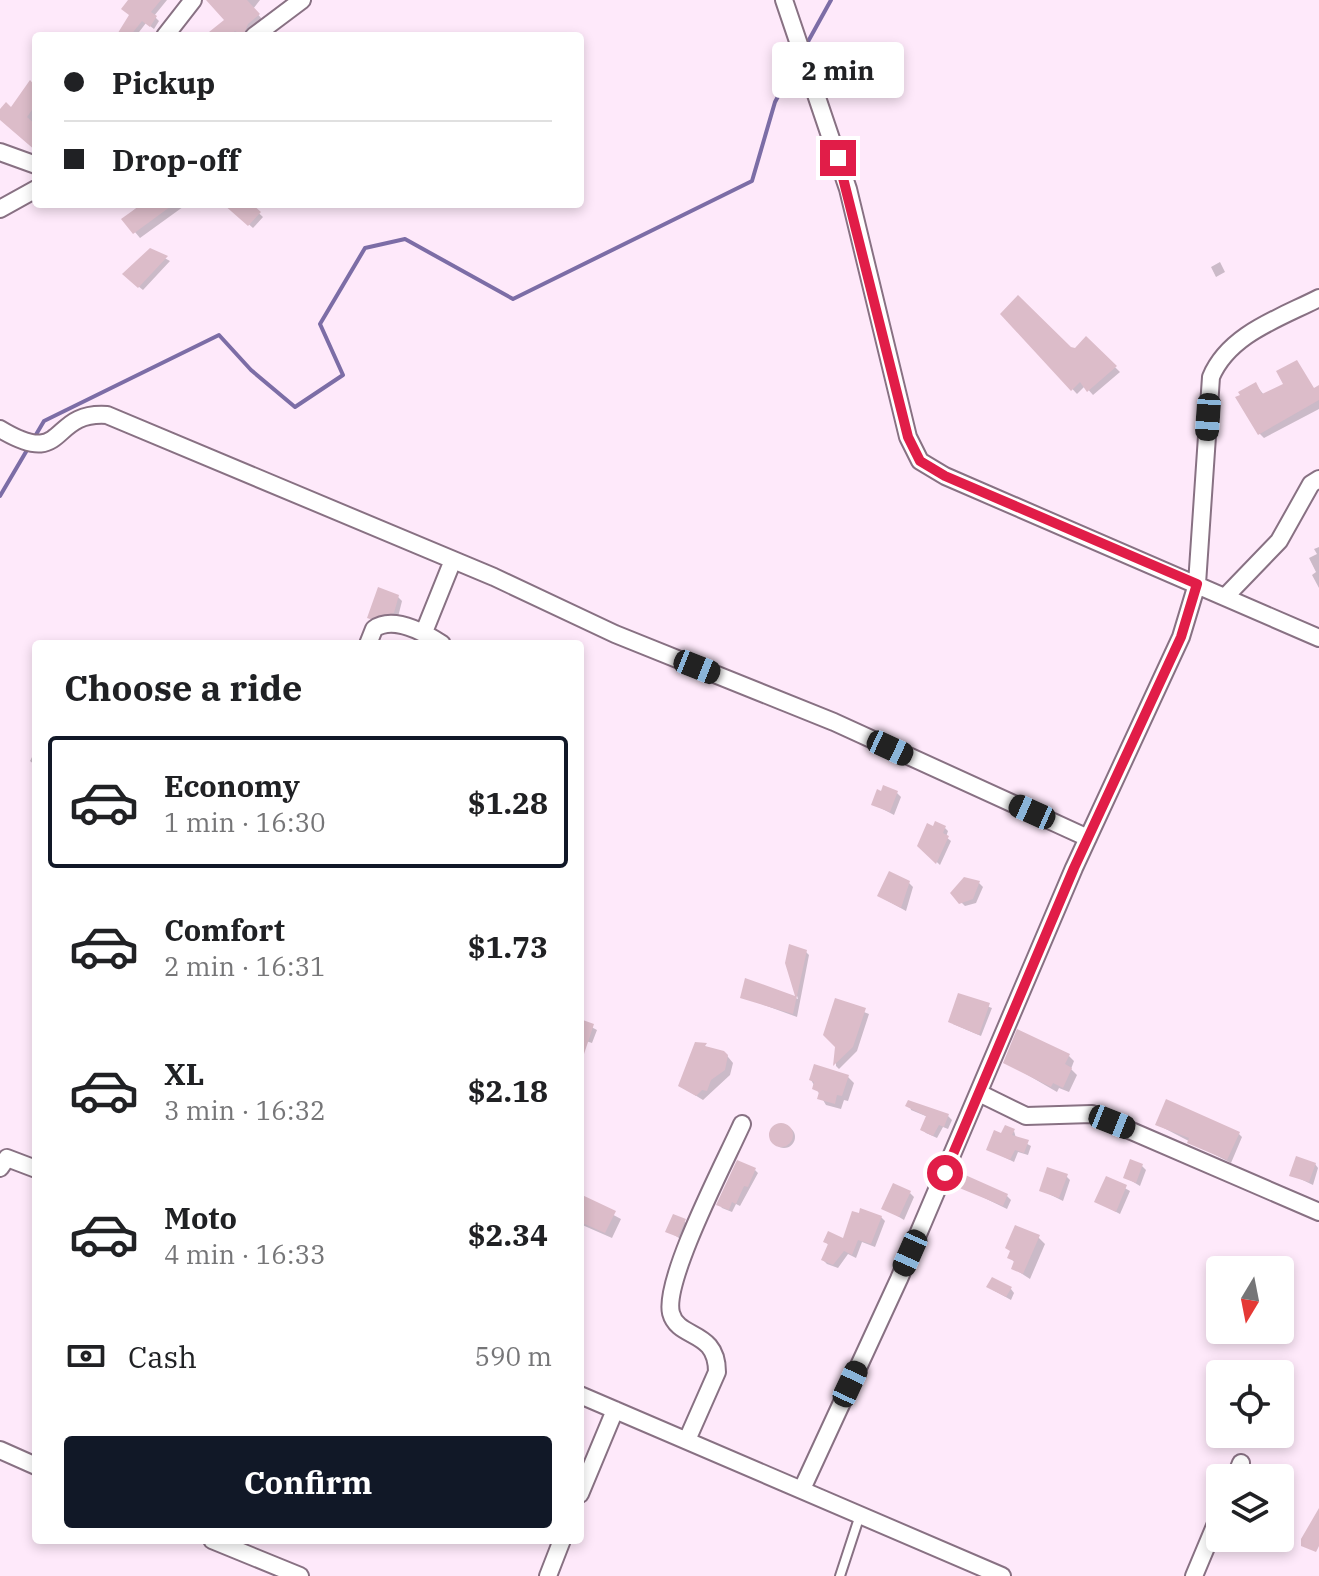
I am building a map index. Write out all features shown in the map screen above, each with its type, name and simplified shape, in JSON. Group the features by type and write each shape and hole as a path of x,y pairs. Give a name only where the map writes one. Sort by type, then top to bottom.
{"street":[{"path":"168,32 193,0"},
{"path":"259,32 302,0"},
{"path":"784,0 848,189 901,411 920,461 945,476 1319,638"},
{"path":"0,152 32,164"},
{"path":"0,209 32,191"},
{"path":"802,1489 979,1093 1088,838 1175,651 1197,584 1211,377 1219,358 1256,331 1319,298"},
{"path":"0,429 19,441 39,446 48,444 68,424 91,414 107,415 453,560 615,634 834,722 1088,838"},
{"path":"1225,597 1279,541 1311,484 1319,479"},
{"path":"424,632 453,560"},
{"path":"371,640 380,625 390,623 424,632 436,640"},
{"path":"979,1093 1026,1116 1092,1114 1319,1212"},
{"path":"687,1440 717,1372 717,1361 707,1341 678,1323 671,1314 672,1297 679,1267 742,1124"},
{"path":"2,1160 32,1168"},
{"path":"584,1397 1002,1576"},
{"path":"584,1484 615,1410"},
{"path":"0,1450 32,1464"},
{"path":"222,1544 300,1576"},
{"path":"548,1576 560,1544"},
{"path":"1194,1576 1206,1547"}],"lane":[{"path":"840,1576 861,1514"}],"building":[{"path":"128,0 161,0 151,12 157,16 150,27 142,21 133,32 118,32 129,15 121,9"},
{"path":"206,0 247,0 260,14 248,24 245,32 209,32 224,20"},
{"path":"30,80 32,110 27,117 32,121 32,148 0,120 0,109 6,102 11,107"},
{"path":"136,208 169,208 133,234 121,219"},
{"path":"228,208 256,208 261,212 248,226"},
{"path":"150,248 168,256 138,288 122,274"},
{"path":"1018,295 1071,347 1075,348 1086,336 1117,366 1087,392 1080,382 1071,391 1000,314"},
{"path":"1297,360 1314,388 1319,385 1319,400 1258,435 1235,397 1256,382 1262,394 1283,384 1276,371"},
{"path":"378,587 399,595 394,613 370,619 367,618"},
{"path":"883,785 898,791 890,812 871,805 877,789 881,791"},
{"path":"935,821 946,826 943,833 949,836 936,864 917,846 927,823 933,826"},
{"path":"889,871 910,881 901,908 877,896"},
{"path":"964,877 980,881 973,899 959,904 950,893"},
{"path":"789,944 807,950 793,1014 740,998 745,978 795,996 785,963"},
{"path":"958,993 990,1003 979,1035 948,1022"},
{"path":"835,998 866,1008 853,1047 833,1066 835,1047 823,1035"},
{"path":"584,1020 594,1024 584,1054"},
{"path":"1017,1029 1070,1054 1065,1064 1072,1068 1063,1088 1053,1083 1051,1087 1003,1063"},
{"path":"695,1042 707,1043 705,1046 728,1055 725,1070 711,1080 707,1091 702,1090 696,1096 678,1086"},
{"path":"814,1064 849,1075 842,1096 837,1095 835,1104 817,1099 819,1092 812,1089 814,1082 809,1080"},
{"path":"1166,1099 1240,1132 1227,1160 1187,1143 1189,1138 1155,1125"},
{"path":"908,1100 949,1114 944,1127 939,1125 933,1136 920,1130 926,1116 905,1106"},
{"path":"781,1123 789,1127 793,1135 789,1143 781,1147 773,1143 769,1135 773,1127"},
{"path":"1005,1125 1015,1129 1012,1135 1029,1140 1024,1153 1015,1150 1010,1160 986,1150 994,1130 1001,1133"},
{"path":"1296,1156 1316,1163 1309,1182 1289,1176"},
{"path":"1130,1159 1143,1164 1136,1183 1123,1178"},
{"path":"737,1160 756,1168 748,1187 744,1186 736,1204 732,1202 729,1210 716,1205"},
{"path":"1047,1167 1068,1174 1059,1198 1039,1191"},
{"path":"963,1174 1008,1194 1003,1206 957,1187"},
{"path":"1106,1176 1127,1185 1116,1212 1094,1202"},
{"path":"893,1183 911,1191 899,1217 881,1209"},
{"path":"584,1196 616,1211 605,1233 584,1224"},
{"path":"860,1208 882,1216 871,1244 858,1240 852,1255 844,1251 833,1265 821,1260 828,1244 823,1242 828,1231 843,1238 852,1211 859,1213"},
{"path":"673,1214 686,1219 678,1237 665,1232"},
{"path":"1015,1225 1040,1235 1023,1274 1011,1269 1014,1261 1007,1258 1010,1251 1005,1248"},
{"path":"992,1277 1012,1287 1006,1297 986,1287"},
{"path":"1319,1508 1319,1546 1316,1552 1301,1546 1301,1539"}],"waterway":[{"path":"805,47 831,0"},
{"path":"34,438 44,421 219,335 251,370 295,407 343,375 320,324 365,248 405,239 513,299 752,181 775,102 799,58"},
{"path":"0,496 30,445"}],"route":[{"path":"838,158 908,437 920,461 945,476 1197,584 1181,637 1074,868 945,1173"}]}
